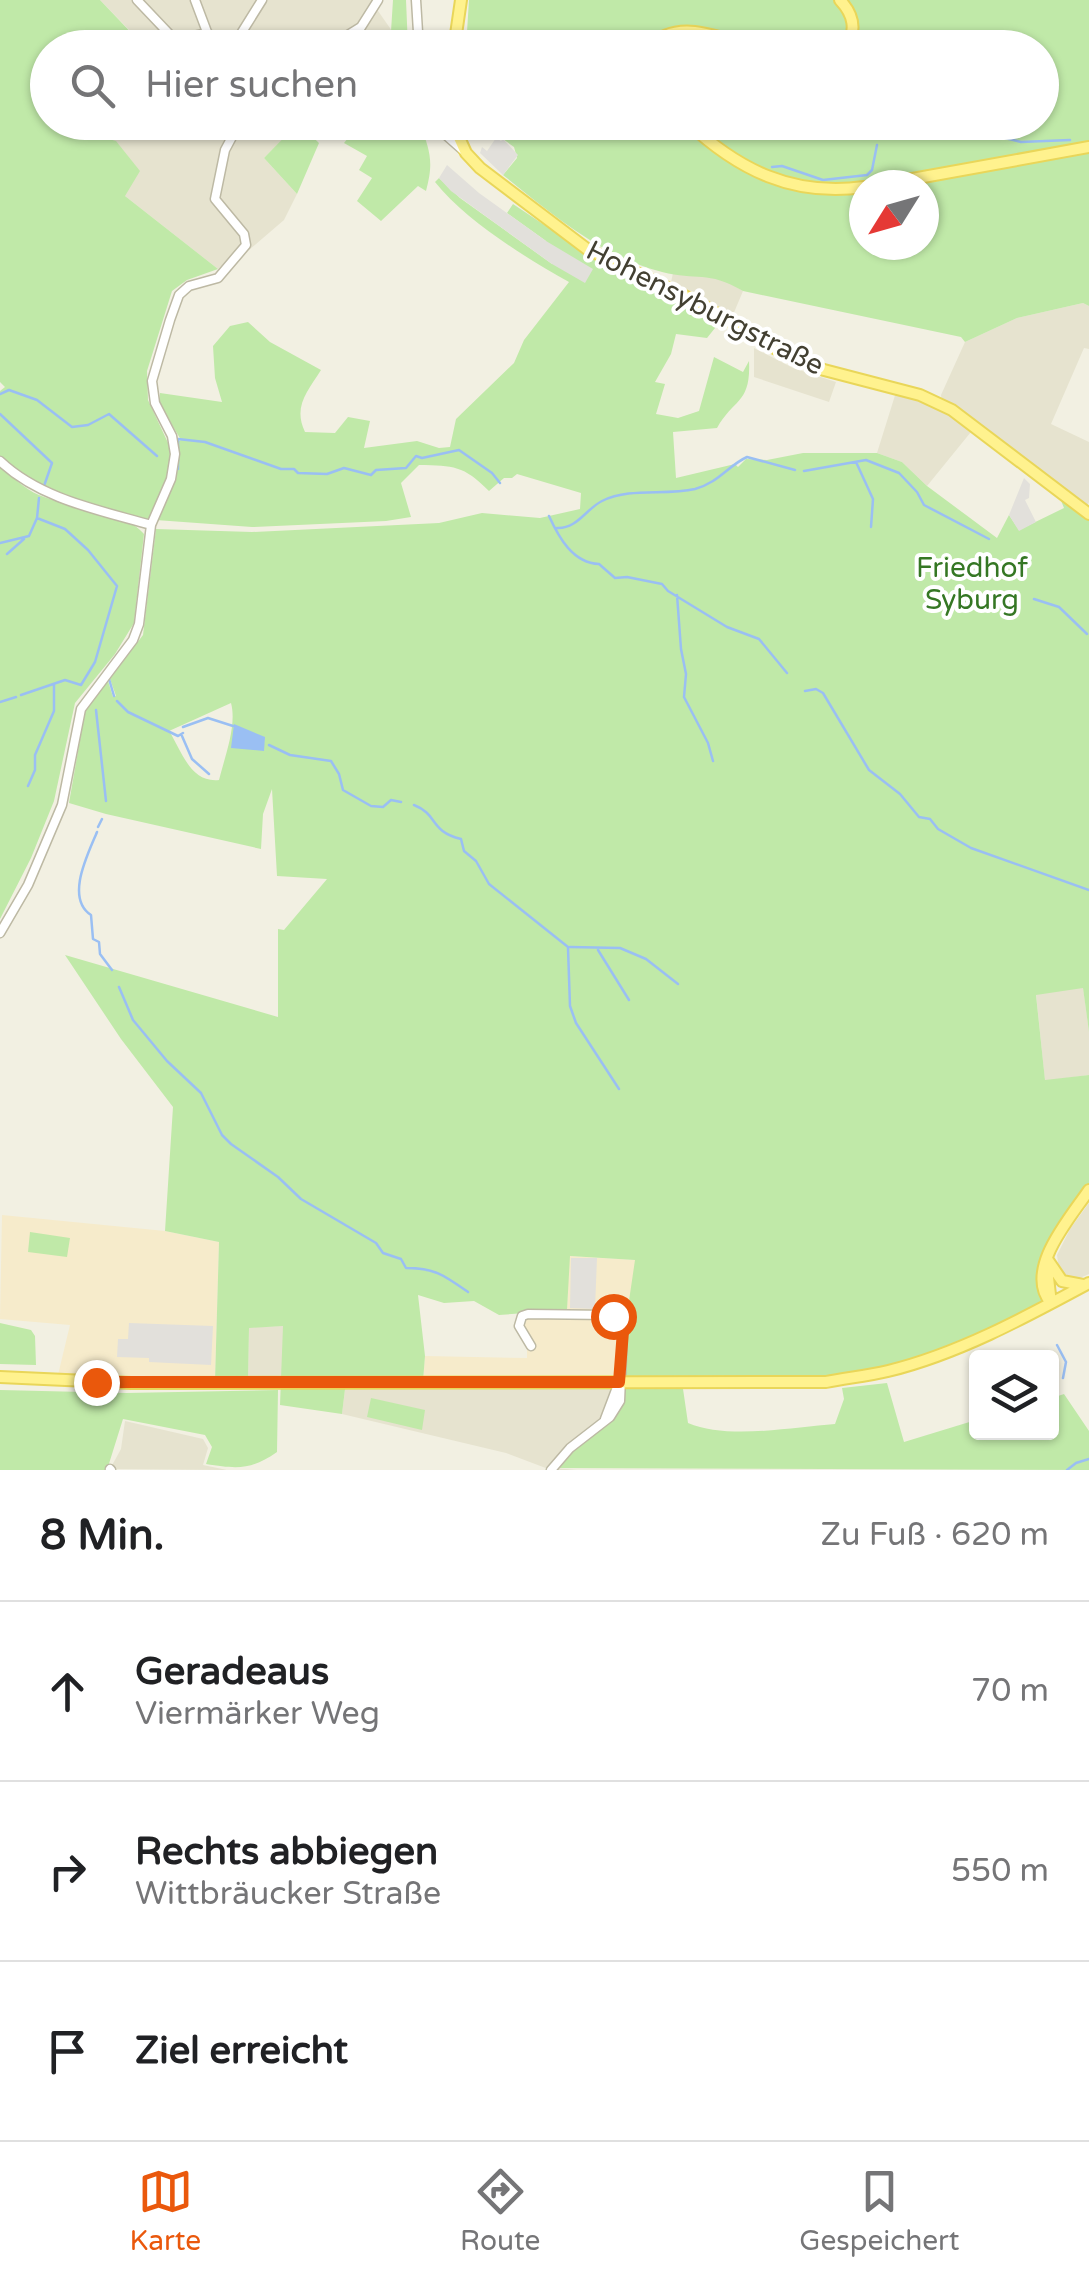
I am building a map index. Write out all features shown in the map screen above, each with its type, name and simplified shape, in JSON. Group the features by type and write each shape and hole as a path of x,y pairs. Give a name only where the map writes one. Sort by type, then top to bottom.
{"main road":[{"path":"840,0 853,22 852,30"},
{"path":"457,30 460,5"},
{"name":"Hohensyburgstraße","path":"460,140 466,153 523,203 586,249 698,302 788,356 939,404 963,417 1089,514"},
{"path":"710,140 743,166 784,184 828,190 849,188"},
{"path":"939,174 1089,148"},
{"path":"1011,1324 1031,1306 1058,1233 1089,1190"},
{"path":"1047,1258 1062,1280 1087,1284"},
{"path":"1047,1258 1050,1303"},
{"path":"0,1374 131,1382 826,1382 890,1370 1011,1324 1087,1284"},
{"path":"1041,1286 1050,1303"}],"street":[{"path":"136,0 164,30"},
{"path":"195,0 207,30"},
{"path":"243,30 262,0"},
{"path":"356,30 378,0"},
{"path":"416,0 418,30"},
{"path":"0,933 28,885 62,804 81,708 136,633 151,525 171,478 175,454 172,436 154,403 152,381 179,294 189,286 218,278 246,244 244,234 215,199 230,140"},
{"path":"451,140 466,153"},
{"path":"0,461 43,492 151,525"},
{"path":"531,1346 520,1326 522,1316 613,1316 623,1331 620,1401 551,1470"}],"shaded area":[{"path":"100,0 378,0 376,8 391,30 129,30"},
{"path":"88,140 282,140 264,158 297,194 284,220 249,250 238,248 218,269 125,196"},
{"path":"495,140 504,140 518,155 503,175 480,153 482,147 487,151"},
{"path":"447,165 546,241 593,269 585,283 552,264 451,191 439,178"},
{"path":"673,273 720,277 743,291 730,322 670,287"},
{"path":"1083,303 1089,306 1089,349 1084,348 1051,424 1089,442 1089,502 1085,511 975,427 927,486 902,462 877,453 897,389 942,402 941,395 965,342 1017,318"},
{"path":"754,348 793,368 836,382 829,402 754,377"},
{"path":"1024,478 1030,484 1029,498 1025,500 1036,522 1019,531 1009,515"},
{"path":"1083,987 1089,1075 1045,1081 1036,994"},
{"path":"1089,1203 1089,1274 1066,1277 1059,1270 1057,1255"},
{"path":"2,1215 165,1231 219,1242 215,1381 57,1379 70,1325 0,1319"},
{"path":"569,1256 636,1260 619,1382 423,1381 425,1356 527,1358 517,1315 567,1310"},
{"path":"571,1258 597,1258 595,1309 570,1308"},
{"path":"129,1323 213,1326 211,1365 117,1357 118,1339 128,1339"},
{"path":"284,1326 283,1382 248,1382 249,1327"},
{"path":"346,1381 619,1382 620,1401 554,1468 577,1470 551,1470 506,1453 342,1414"},
{"path":"125,1421 203,1439 208,1448 203,1465 227,1470 110,1469 121,1449"}],"green space":[{"name":"Friedhof Syburg","path":"0,0 100,0 129,30 30,30 30,140 116,141 140,171 125,196 218,269 187,280 172,291 147,371 148,400 169,445 181,440 159,403 160,393 222,402 215,378 213,346 230,326 248,322 270,342 321,370 301,407 305,432 335,433 348,417 370,421 364,448 417,441 450,447 456,419 514,363 524,340 569,282 480,224 448,197 435,182 439,178 460,198 552,264 546,241 507,213 513,204 604,265 669,293 719,323 707,338 676,334 671,354 655,382 665,384 656,414 678,418 699,411 714,357 743,372 749,361 744,393 717,428 673,432 676,478 735,464 738,467 746,459 767,460 803,453 877,453 902,462 927,486 997,538 1009,515 1019,530 1064,508 1056,488 1089,514 1089,1032 1083,988 1036,995 1045,1080 1089,1075 1089,1190 1052,1246 1051,1303 927,1358 826,1382 682,1382 688,1423 741,1432 835,1424 844,1399 842,1388 887,1383 904,1442 969,1422 969,1440 1059,1440 1059,1396 1064,1394 1089,1431 1089,1470 553,1468 620,1401 620,1362 635,1260 570,1256 567,1310 499,1315 474,1301 444,1303 418,1295 425,1356 423,1381 346,1381 342,1414 280,1405 283,1326 249,1328 248,1382 215,1381 219,1242 165,1231 173,1107 121,1039 65,955 278,1017 278,929 284,930 327,879 277,876 272,789 263,814 261,849 69,803 85,711 108,681 113,697 116,696 110,679 143,635 156,529 252,532 439,523 482,513 540,518 580,509 581,493 517,474 504,478 489,491 457,469 419,465 401,483 411,517 252,527 142,519 27,482 0,459 0,391 5,387 0,382","holes":["231,703 230,741 219,780 209,780 188,764 169,731"]},
{"path":"393,0 406,0 407,30 391,30"},
{"path":"469,0 1089,0 1089,306 1083,303 1017,318 965,342 961,337 743,291 711,278 674,275 618,256 578,232 503,175 517,158 514,147 504,140 1059,140 1059,30 467,30"},
{"path":"281,140 319,143 297,194 264,158"},
{"path":"425,140 430,164 426,191 418,186 381,221 357,201 372,178 359,170 367,156 344,143"},
{"path":"0,466 34,492 124,520 144,534 134,623 115,654 75,703 54,801 0,919"},
{"path":"30,1232 70,1238 67,1257 28,1252"},
{"path":"0,1323 31,1330 35,1336 36,1365 0,1364"},
{"path":"0,1390 278,1390 277,1452 244,1467 206,1464 212,1447 205,1435 123,1419 107,1470 0,1470"},
{"path":"371,1398 425,1410 422,1430 367,1417"}],"water":[{"path":"234,724 265,737 264,751 231,748"}],"waterway":[{"path":"1013,140 1070,140"},
{"path":"772,167 782,166 823,180 867,175 872,170 877,145"},
{"path":"0,394 9,390 37,400 72,427 88,425 109,414 157,456"},
{"path":"0,414 52,463 44,486"},
{"path":"178,469 178,439 205,442 298,473 327,474 344,468 371,475 376,470 406,468 416,456 459,450 500,483"},
{"path":"557,528 570,525 596,504 613,497 695,489 747,457 795,470"},
{"path":"804,471 866,460 899,473 924,505 989,539"},
{"path":"856,462 873,499 871,527"},
{"path":"0,543 29,536 37,518 39,498"},
{"path":"549,516 574,554 599,564 615,578 662,584 727,627 759,639 787,673"},
{"path":"37,518 65,529 117,586 95,662 81,685"},
{"path":"7,554 24,539"},
{"path":"677,595 686,674 684,697 713,761"},
{"path":"1034,599 1059,607 1087,634"},
{"path":"109,679 114,696"},
{"path":"21,695 65,680 81,685"},
{"path":"28,786 35,770 35,755 54,711 54,684"},
{"path":"805,691 816,689 823,693 869,770 900,794 919,817 930,819 938,829 971,848 1089,890"},
{"path":"0,702 16,697"},
{"path":"117,701 128,712 178,736 183,733"},
{"path":"96,710 106,801"},
{"path":"183,727 208,718 233,726"},
{"path":"182,736 192,759 209,774"},
{"path":"269,745 290,755 331,761 343,790 371,806 383,807 391,800 401,802"},
{"path":"414,805 444,832 461,839 464,851 476,861 489,884 568,947"},
{"path":"98,827 102,819"},
{"path":"97,832 84,863 80,898 91,915 93,939 99,942 100,954 112,970"},
{"path":"570,947 620,948 646,959 678,984"},
{"path":"568,948 570,1006 576,1023 619,1089"},
{"path":"598,950 629,1000"},
{"path":"119,987 133,1020 167,1061 201,1093 222,1135 231,1144 278,1177 301,1199 376,1243 383,1253 401,1259 406,1268 439,1274 468,1292"},
{"path":"1057,1345 1066,1362 1063,1378"},
{"path":"1067,1470 1089,1459"}],"route":[{"path":"96,1382 619,1382 624,1341 623,1331 613,1316"}]}
